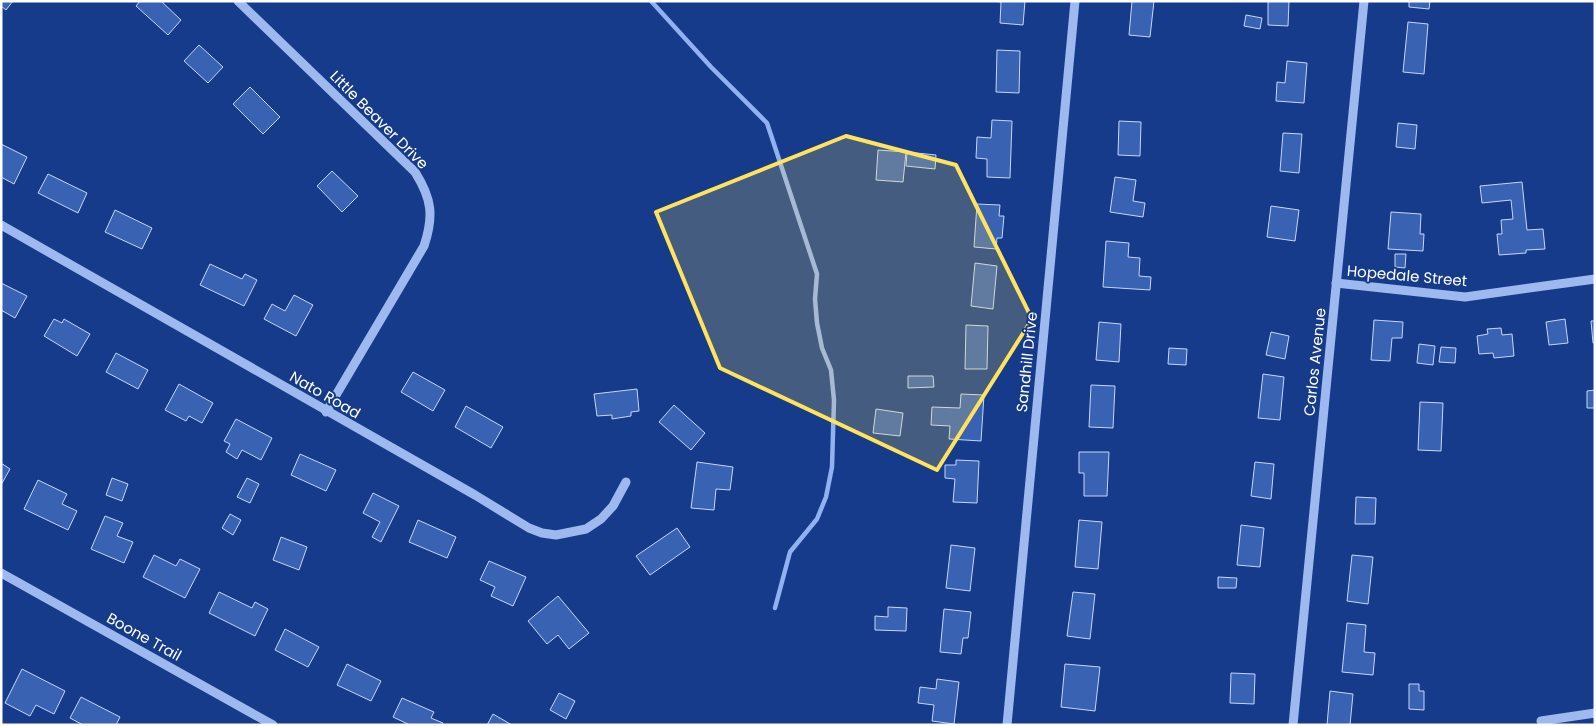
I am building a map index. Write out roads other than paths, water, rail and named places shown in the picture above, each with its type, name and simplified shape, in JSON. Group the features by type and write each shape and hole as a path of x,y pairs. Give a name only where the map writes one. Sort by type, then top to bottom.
{"street":[{"name":"Little Beaver Drive","path":"238,1 415,172 425,188 430,201 430,229 424,246 326,412"},
{"name":"Sandhill Drive","path":"1007,725 1075,1"},
{"name":"Carlos Avenue","path":"1293,725 1364,1"},
{"name":"Nato Road","path":"1,225 474,495 528,528 556,535 586,529 601,519 613,506 626,482"},
{"name":"Hopedale Street","path":"1336,283 1465,297 1595,279"},
{"name":"Boone Trail","path":"1,573 273,725"},
{"path":"1540,721 1595,713"}],"waterway":[{"path":"651,1 711,67 767,123 817,274 815,299 817,323 822,348 831,370 834,400 832,467 826,497 817,519 790,552 775,608"}]}
